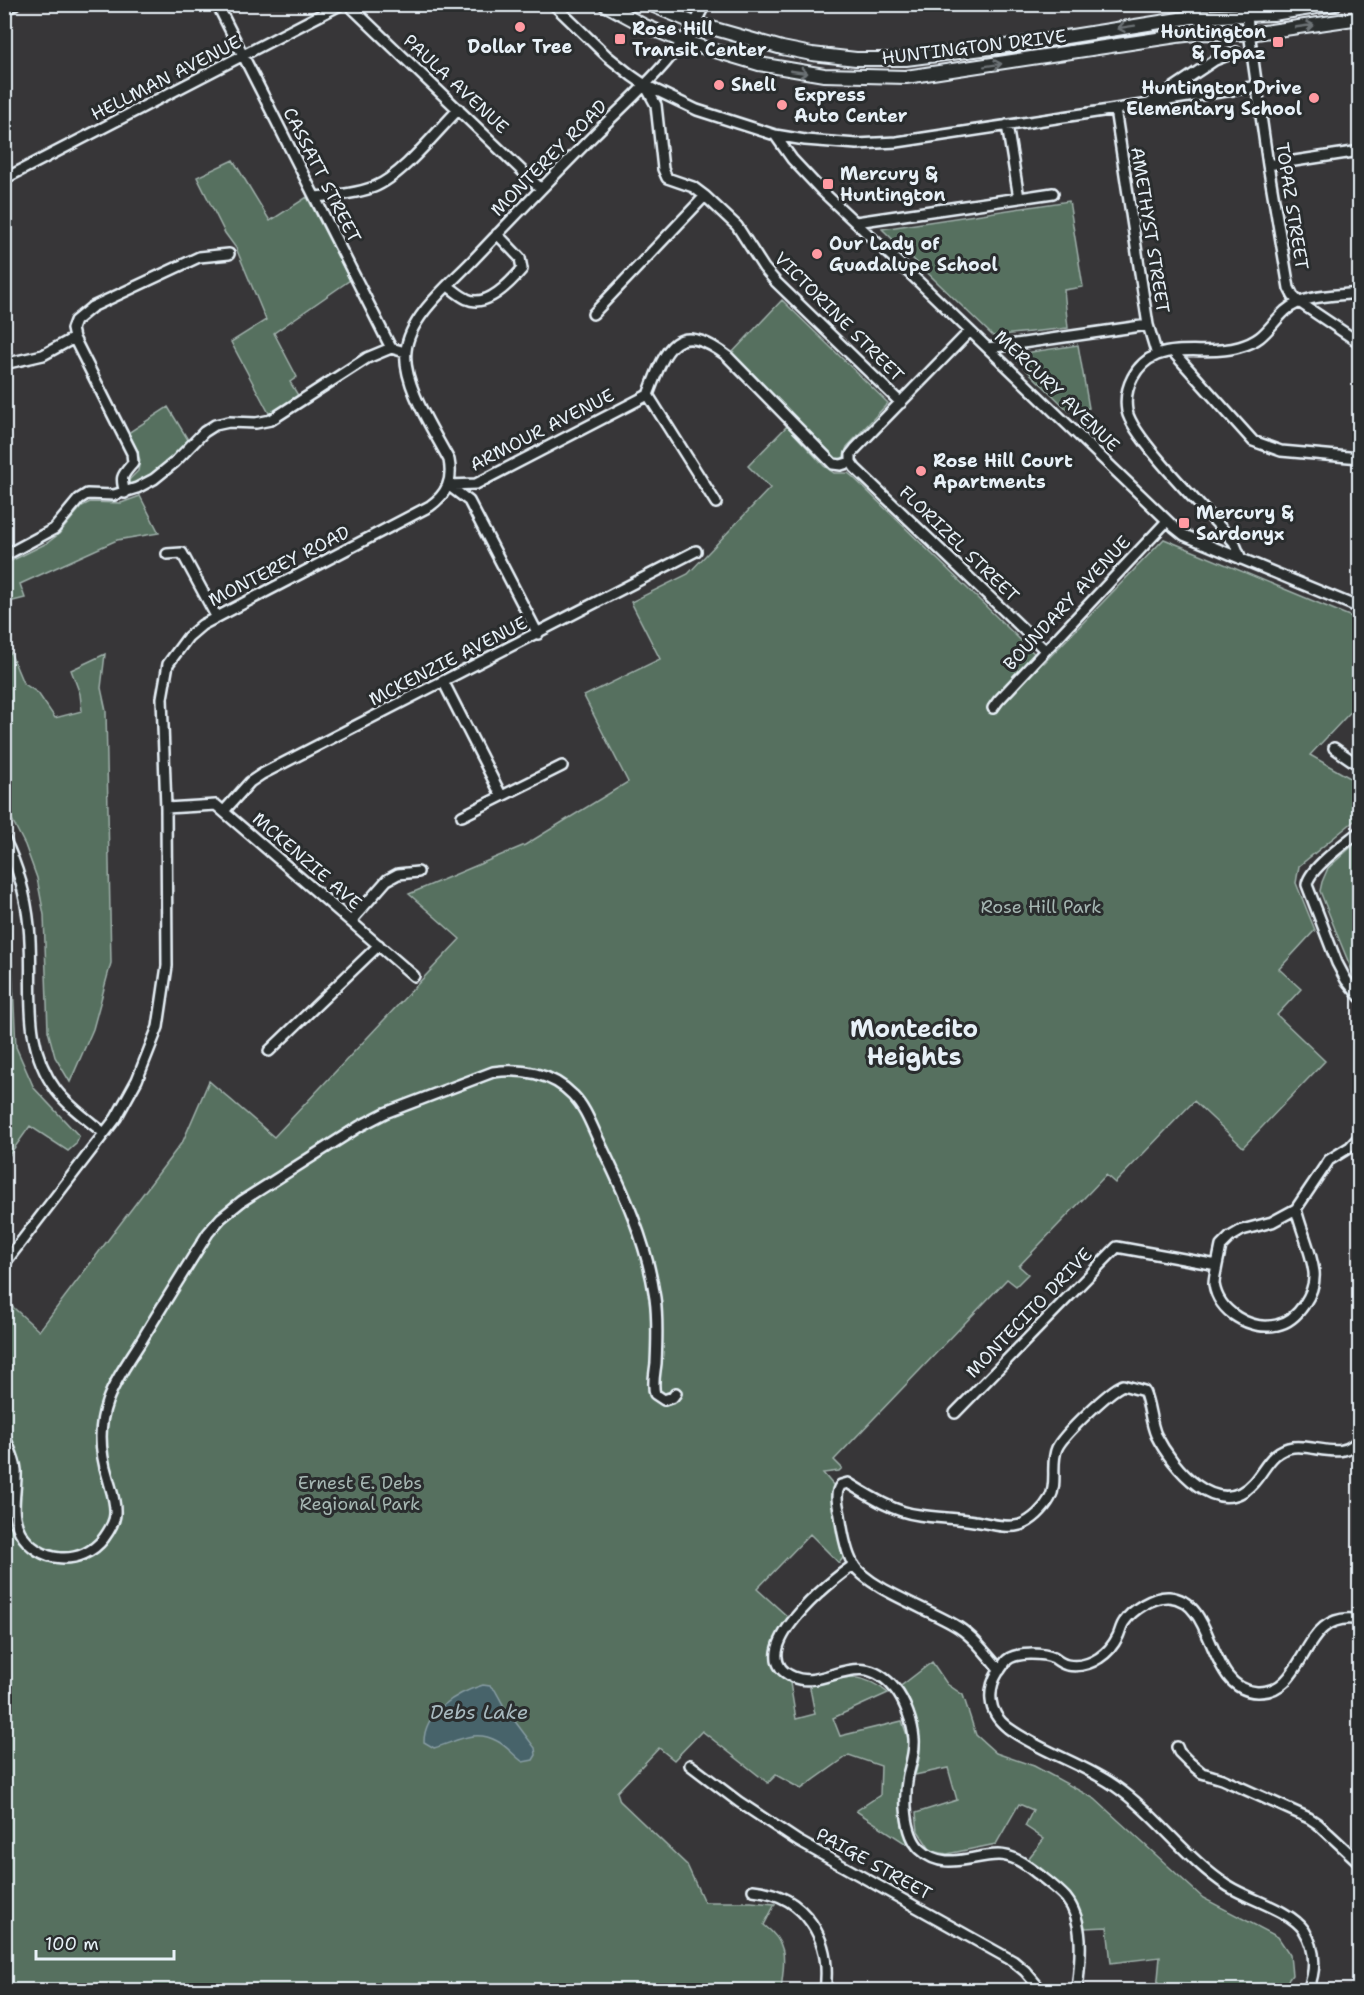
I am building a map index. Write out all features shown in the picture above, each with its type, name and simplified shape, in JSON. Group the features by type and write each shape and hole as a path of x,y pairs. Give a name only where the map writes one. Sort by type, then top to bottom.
{"main road":[{"name":"HUNTINGTON DRIVE","path":"604,4 645,26 682,41 785,70 879,78 940,73 1177,36 1204,33 1250,34 1359,18"},
{"name":"HUNTINGTON DRIVE","path":"649,4 694,23 782,48 812,54 856,58 906,59 1246,10 1273,14 1335,4"}],"street":[{"path":"4,10 15,4"},
{"name":"CASSATT STREET","path":"217,4 391,348"},
{"name":"HELLMAN AVENUE","path":"4,179 342,4"},
{"name":"PAULA AVENUE","path":"348,4 541,189"},
{"path":"553,4 607,56 645,85 697,110 775,135 805,140 897,142 1257,86"},
{"name":"MONTEREY ROAD","path":"4,1264 116,1118 137,1080 158,1027 167,966 166,808 162,698 168,664 188,637 216,616 430,506 441,498 451,473 449,460 411,386 406,370 405,352 408,336 419,317 497,234 645,85 682,41 705,4"},
{"name":"TOPAZ STREET","path":"1246,10 1268,165 1289,288 1299,302"},
{"path":"1149,104 1215,60 1236,52"},
{"name":"VICTORINE STREET","path":"645,85 656,105 663,169 667,178 693,187 737,226 764,268 776,282 901,403"},
{"path":"315,197 352,194 376,186 392,177 459,109"},
{"name":"AMETHYST STREET","path":"1115,109 1148,325 1157,355"},
{"path":"1007,125 1019,198"},
{"name":"MERCURY AVENUE","path":"775,135 792,159 822,191 1184,535 1359,608"},
{"path":"1268,165 1359,151"},
{"path":"856,222 1053,193"},
{"path":"593,314 705,196"},
{"path":"448,286 469,300 485,300 515,277 522,269 519,258 497,234"},
{"path":"125,493 123,474 133,463 132,453 74,338 72,329 75,321 92,307 199,257 229,254"},
{"path":"1241,559 1234,542 1140,435 1127,411 1127,387 1138,368 1157,355 1174,352 1227,351 1247,345 1263,335 1285,311 1299,302 1359,293"},
{"path":"1299,302 1359,343"},
{"path":"988,348 1148,325"},
{"path":"716,503 648,395 669,346 684,339 701,339 727,356 832,464 841,465 851,462 851,454 855,449 970,331"},
{"path":"4,364 43,355 74,338"},
{"path":"4,556 54,530 79,499 87,494 125,493 154,479 175,462 204,432 215,425 271,420 367,358 391,348 405,352"},
{"path":"1174,352 1253,441 1281,451 1359,458"},
{"name":"ARMOUR AVENUE","path":"448,485 476,483 648,395"},
{"name":"FLORIZEL STREET","path":"851,462 1045,650"},
{"path":"448,485 469,501 538,634"},
{"name":"BOUNDARY AVENUE","path":"993,708 1167,521"},
{"name":"MCKENZIE AVENUE","path":"224,811 250,782 262,774 696,551"},
{"path":"167,554 182,553 216,616"},
{"path":"443,681 501,795"},
{"path":"1334,748 1359,766"},
{"path":"462,816 562,766"},
{"name":"MCKENZIE AVE","path":"166,808 216,804 414,976"},
{"path":"1359,831 1316,869 1307,880 1309,891 1337,963 1359,997"},
{"path":"4,838 15,860 26,899 30,937 31,1023 38,1056 57,1091 104,1133"},
{"path":"351,921 387,880 398,874 418,872"},
{"path":"268,1051 379,945"},
{"path":"4,1435 16,1466 14,1517 20,1532 28,1543 39,1552 54,1558 69,1559 85,1554 100,1544 110,1530 115,1515 115,1498 103,1462 101,1442 102,1421 107,1401 131,1357 208,1233 242,1201 360,1126 385,1113 492,1072 509,1070 522,1070 547,1078 565,1088 581,1105 625,1195 649,1265 656,1317 656,1365 653,1389 655,1394 664,1400 673,1397 676,1393"},
{"path":"1296,1209 1314,1273 1308,1298 1298,1313 1279,1325 1259,1326 1243,1322 1228,1309 1217,1294 1214,1282 1221,1246 1242,1230 1272,1222 1296,1209 1329,1160 1350,1147 1359,1136"},
{"name":"MONTECITO DRIVE","path":"955,1413 1117,1247 1216,1265"},
{"path":"1000,1670 962,1629 941,1616 877,1585 865,1577 854,1565 849,1554 839,1511 837,1493 841,1485 848,1483 879,1501 918,1515 1019,1525 1042,1509 1052,1495 1057,1447 1101,1400 1113,1389 1123,1385 1144,1391 1157,1436 1169,1453 1183,1472 1204,1491 1219,1496 1231,1496 1242,1492 1251,1485 1269,1461 1284,1450 1303,1447 1341,1451 1349,1449 1359,1437"},
{"path":"4,1444 16,1466"},
{"path":"854,1565 805,1608 779,1640 778,1661 794,1677 816,1678 847,1670 865,1670 876,1673 896,1690 904,1704 913,1731 914,1751 906,1787 908,1821 915,1843 927,1855 943,1861 956,1862 1007,1856 1025,1864 1057,1890 1072,1908 1079,1931 1077,1990"},
{"path":"1308,1990 1314,1970 1314,1955 1302,1928 1292,1919 1228,1886 1116,1787 1092,1772 1034,1745 1005,1726 993,1710 991,1699 994,1678 1007,1660 1018,1655 1041,1655 1052,1657 1065,1665 1090,1663 1109,1650 1117,1639 1124,1622 1140,1607 1161,1597 1170,1597 1187,1604 1197,1615 1228,1677 1245,1689 1256,1692 1266,1691 1284,1682 1323,1627 1339,1618 1359,1620"},
{"path":"1177,1747 1184,1758 1202,1773 1222,1779 1309,1818 1359,1863"},
{"name":"PAIGE STREET","path":"690,1765 739,1802 798,1841 1013,1961 1041,1990"},
{"path":"753,1890 778,1895 799,1908 807,1917 821,1942 825,1955 827,1968 825,1990"}],"green space":[{"path":"233,160 270,221 307,197 350,280 274,333 297,377 290,382 299,397 271,417 231,342 266,320 236,248 225,233 197,177"},
{"path":"1069,201 1083,287 1064,290 1068,328 993,336 882,229"},
{"path":"782,300 888,403 847,447 842,461 834,460 731,354"},
{"path":"1078,345 1089,408 1069,411 1011,355"},
{"path":"168,407 190,443 153,476 129,486 127,482 138,471 140,460 128,433"},
{"name":"Ernest E. Debs Regional Park","path":"787,426 824,466 834,473 848,473 853,477 1044,663 1164,539 1359,620 1359,703 1310,755 1359,783 1359,817 1299,866 1296,883 1315,930 1279,969 1301,989 1277,1015 1325,1061 1243,1147 1194,1101 1115,1183 1106,1175 1019,1266 1028,1274 1016,1286 1007,1279 834,1460 842,1468 839,1471 823,1473 834,1486 834,1498 846,1554 839,1563 810,1534 757,1589 789,1618 775,1641 772,1660 783,1678 790,1683 796,1719 815,1714 809,1683 860,1678 888,1693 833,1718 840,1736 902,1721 909,1741 902,1798 905,1824 914,1849 856,1811 880,1795 881,1766 849,1755 801,1789 776,1775 768,1783 702,1731 674,1760 659,1748 617,1792 620,1801 687,1865 704,1902 775,1904 764,1925 782,1947 784,1962 781,1990 5,1990 4,1299 39,1331 183,1141 209,1081 274,1137 460,939 409,894 525,845 628,782 584,696 660,659 631,602 688,574 770,488 748,466"},
{"path":"140,496 159,533 117,540 20,584 25,598 5,603 5,564 47,543 59,534 82,506 90,502 121,503"},
{"path":"5,640 23,683 38,693 55,718 82,711 80,694 71,670 105,654 101,688 106,711 111,963 93,1029 70,1082 55,1057 48,1031 44,915 37,878 25,845 5,806"},
{"path":"1359,840 1359,982 1353,973 1320,891 1328,868"},
{"path":"4,888 9,902 16,1047 34,1088 79,1136 76,1144 68,1151 30,1126 5,1161"},
{"path":"932,1662 947,1684 963,1695 976,1735 996,1753 1034,1766 1095,1799 1203,1898 1278,1937 1290,1955 1292,1975 1281,1990 1157,1990 1160,1957 1111,1963 1107,1927 1085,1928 1075,1900 1061,1885 1028,1859 1044,1839 1025,1826 1033,1810 1019,1804 996,1844 947,1854 931,1851 918,1831 916,1813 957,1800 948,1768 915,1775 920,1754 919,1734 910,1710 897,1689"}],"water":[{"name":"Debs Lake","path":"483,1685 495,1690 505,1708 535,1748 536,1755 533,1760 523,1762 501,1743 489,1737 465,1737 434,1748 424,1742 429,1722 443,1705 462,1693"}],"place":[{"name":"Dollar Tree","path":"520,27"},
{"name":"Rose Hill Transit Center","path":"620,39"},
{"name":"Huntington & Topaz","path":"1278,42"},
{"name":"Shell","path":"719,85"},
{"name":"Huntington Drive Elementary School","path":"1314,98"},
{"name":"Express Auto Center","path":"782,105"},
{"name":"Mercury & Huntington","path":"828,184"},
{"name":"Our Lady of Guadalupe School","path":"817,254"},
{"name":"Rose Hill Court Apartments","path":"921,471"},
{"name":"Mercury & Sardonyx","path":"1184,523"}],"district":[{"name":"Montecito Heights","path":"914,1043"}],"park label":[{"name":"Rose Hill Park","path":"1041,907"}]}
